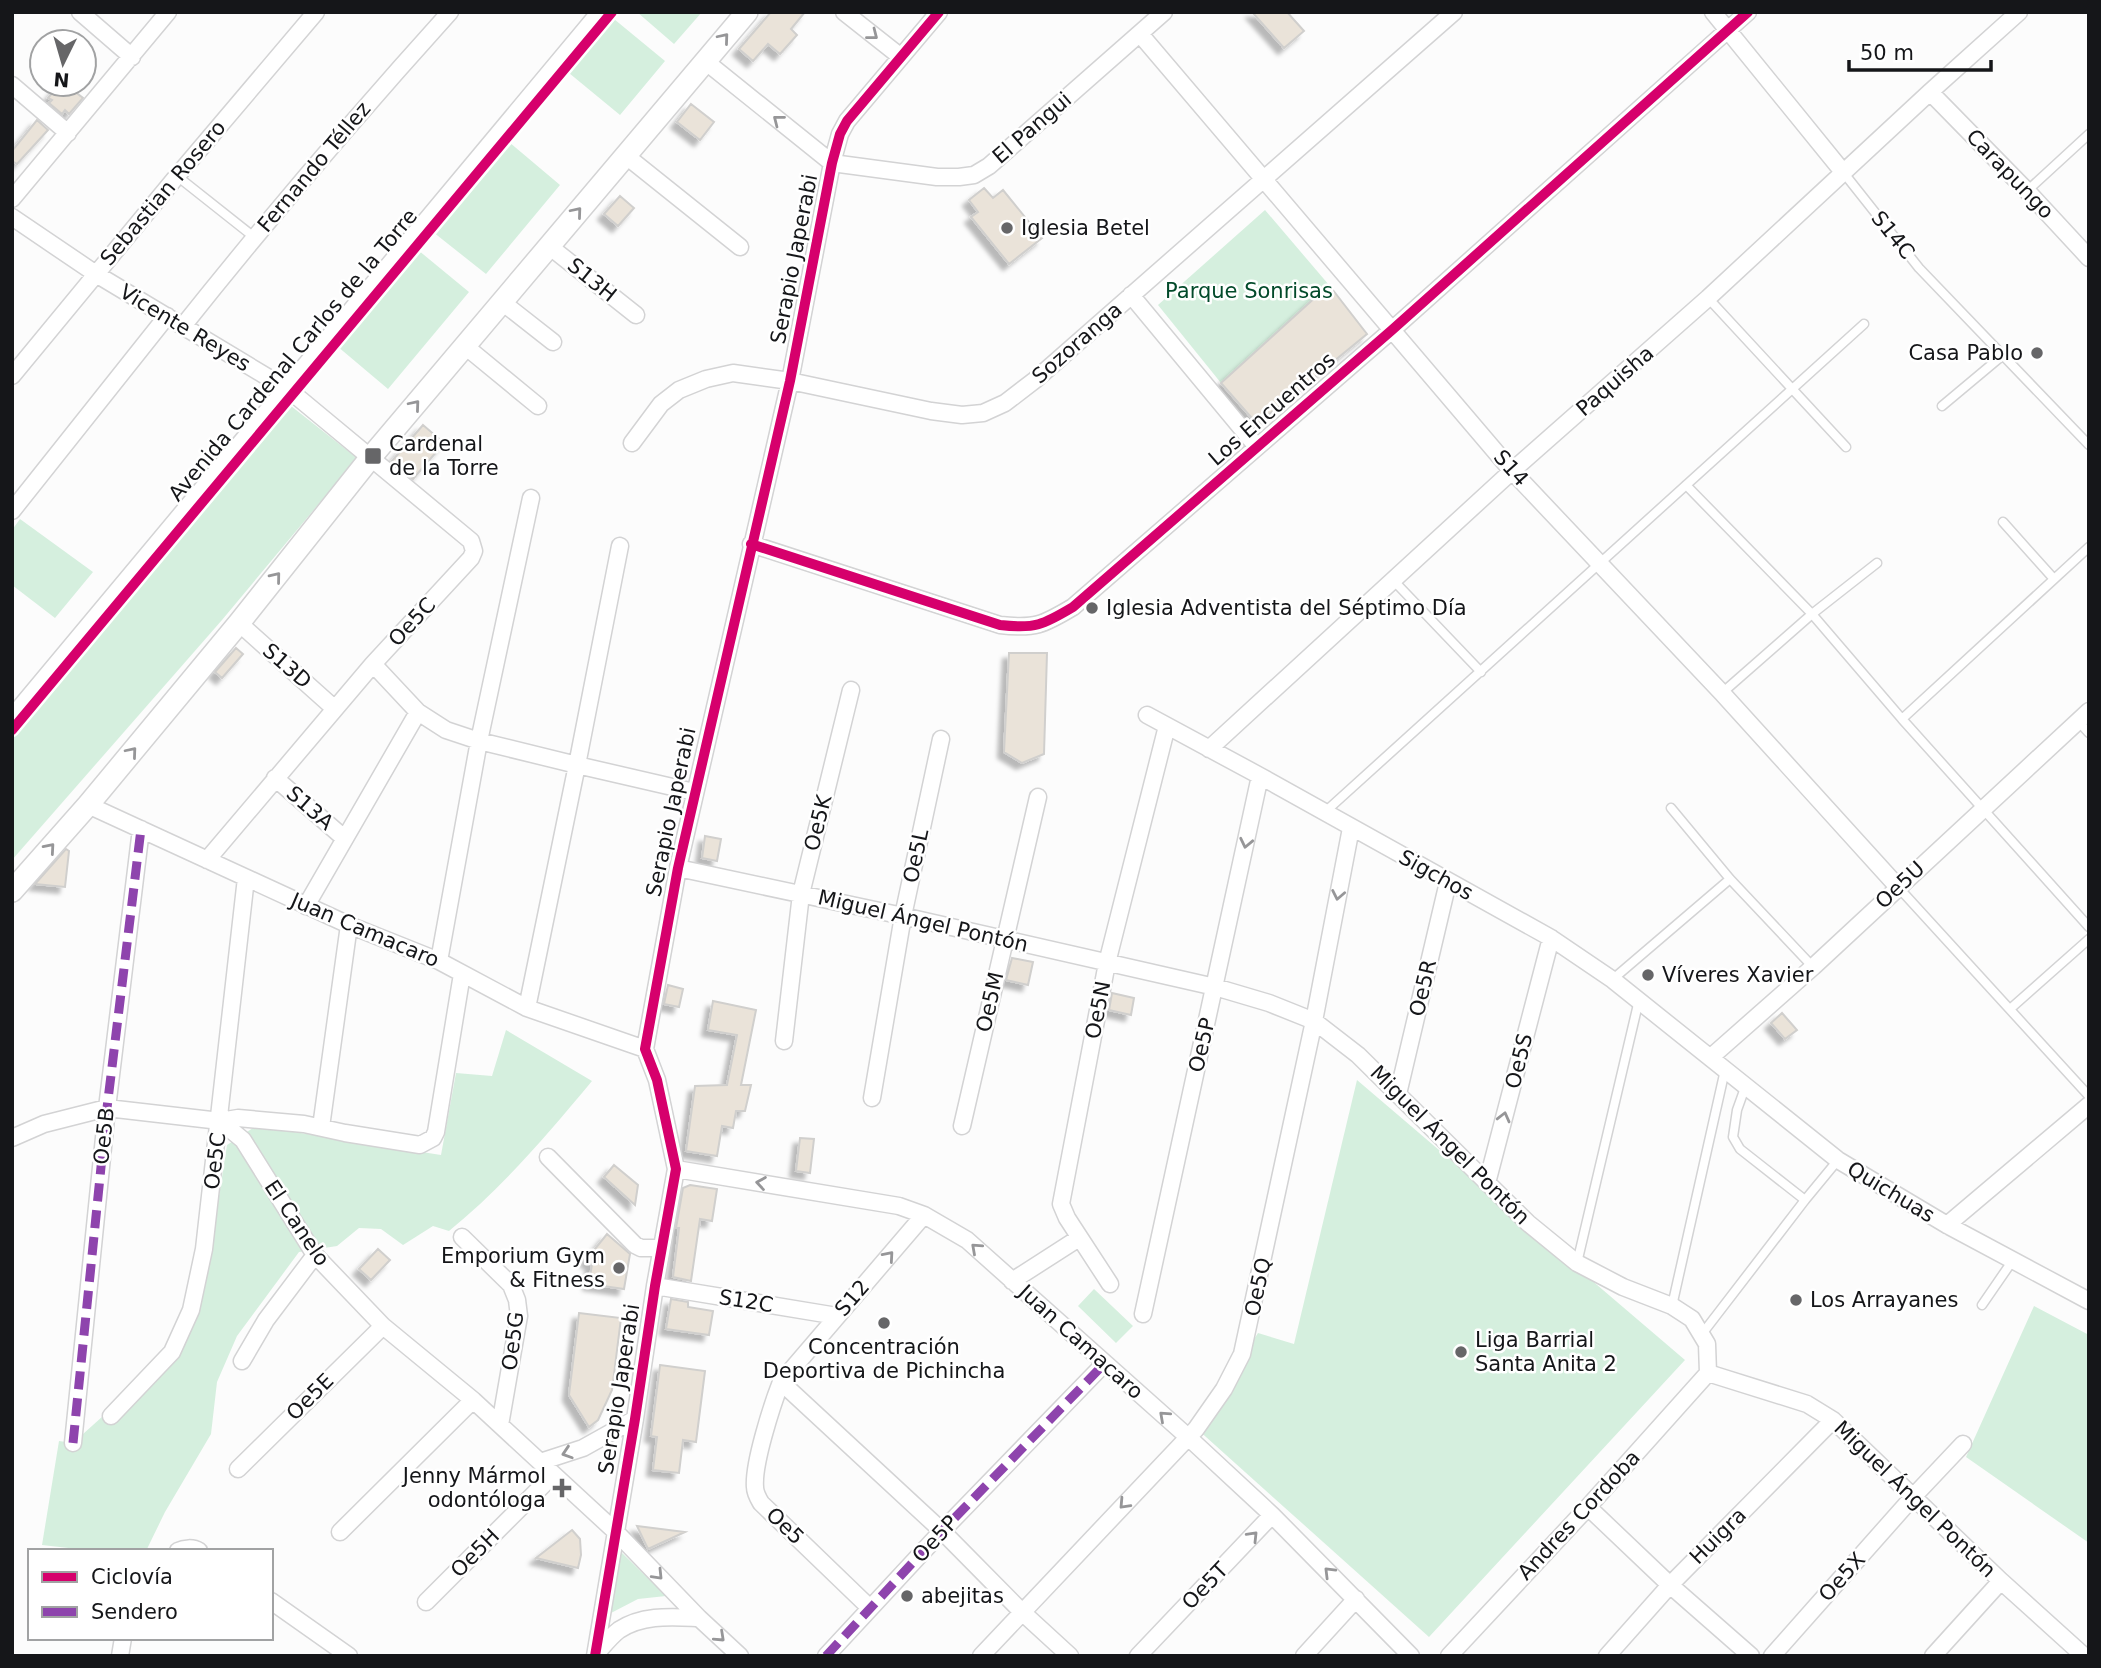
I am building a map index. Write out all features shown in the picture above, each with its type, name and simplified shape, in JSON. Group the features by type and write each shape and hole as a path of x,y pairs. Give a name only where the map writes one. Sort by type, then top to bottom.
{"street":[{"path":"80,12 132,57"},
{"path":"12,199 167,12"},
{"name":"Sebastian Rosero","path":"12,376 316,12"},
{"name":"Fernando Téllez","path":"183,326 366,105 450,12"},
{"name":"Avenida Cardenal Carlos de la Torre","path":"12,721 603,12"},
{"path":"12,891 88,805 239,624 371,457 747,12"},
{"path":"844,12 901,57"},
{"name":"Serapio Japerabi","path":"596,1655 676,1169 657,1080 645,1049 678,868 790,381 840,134 847,121 939,12"},
{"name":"El Pangui","path":"832,163 937,177 974,175 989,166 1164,12"},
{"name":"Sozoranga","path":"632,443 661,404 680,390 705,379 733,373 790,381 962,415 982,413 1005,403 1035,380 1454,12"},
{"name":"S14C","path":"1713,12 1843,172"},
{"name":"Los Encuentros","path":"751,544 1000,625 1022,628 1045,624 1073,607 1392,330 1748,12"},
{"name":"Paquisha","path":"1209,749 1513,471 1708,298 2019,12"},
{"name":"S14","path":"1140,34 1513,471 1722,693 1898,887"},
{"path":"705,61 832,163"},
{"path":"12,85 68,133"},
{"name":"Carapungo","path":"1930,92 2089,258"},
{"path":"625,155 740,247"},
{"name":"Vicente Reyes","path":"12,217 96,275 289,390"},
{"name":"S13H","path":"549,246 636,316"},
{"path":"1131,295 1257,447"},
{"path":"502,302 553,342"},
{"path":"12,511 167,316"},
{"path":"465,346 538,406"},
{"name":"Avenida Cardenal Carlos de la Torre","path":"289,390 471,541"},
{"path":"439,961 479,741 531,498"},
{"name":"Oe5C","path":"207,860 373,664 471,558 474,551 471,541"},
{"path":"527,1008 620,546"},
{"name":"S13D","path":"239,624 335,709"},
{"path":"373,664 418,712 446,730 479,741 694,792"},
{"name":"Oe5K","path":"784,1041 801,894 851,690"},
{"path":"306,906 418,712"},
{"name":"Sigchos","path":"1147,716 1550,938 1613,980 1710,1056"},
{"name":"Oe5U","path":"1710,1056 1813,967 1983,808 2085,722"},
{"name":"Oe5N","path":"1110,1284 1062,1211 1061,1203 1107,963 1167,726"},
{"name":"Oe5L","path":"872,1098 903,916 941,739"},
{"name":"Oe5P","path":"1143,1314 1260,776"},
{"name":"S13A","path":"275,778 344,838"},
{"name":"Oe5M","path":"962,1126 1038,797"},
{"name":"Juan Camacaro","path":"88,805 306,906 439,961 527,1008 645,1049"},
{"name":"Oe5Q","path":"981,1656 1188,1437 1219,1398 1242,1354 1314,1021 1351,828"},
{"name":"Oe5B","path":"73,1443 107,1108 141,830"},
{"name":"Miguel Ángel Pontón","path":"678,868 1215,987 1269,1003 1314,1021 1358,1055 1528,1223 1577,1263 1623,1287 1672,1306 1692,1319 1702,1334"},
{"name":"Oe5C","path":"111,1416 172,1352 191,1310 204,1249 246,878"},
{"name":"Oe5R","path":"1398,1094 1448,882"},
{"path":"321,1127 349,925"},
{"name":"Oe5S","path":"1487,1183 1550,938"},
{"path":"12,1138 44,1124 107,1108 220,1121 238,1118 321,1127 420,1145 433,1138 436,1132 462,974"},
{"name":"Quichuas","path":"1710,1056 1838,1160 1947,1225 2089,1301"},
{"path":"1947,1225 2089,1105"},
{"name":"El Canelo","path":"220,1121 243,1140 315,1255 383,1326 473,1400 616,1532 699,1618 740,1656"},
{"path":"548,1157 635,1245 641,1248 662,1248"},
{"name":"Juan Camacaro","path":"676,1169 899,1206 924,1215 967,1240 1272,1515 1411,1656"},
{"name":"S12","path":"781,1382 924,1215"},
{"name":"Oe5G","path":"462,1237 511,1285 517,1300 519,1316 500,1425"},
{"path":"1012,1280 1079,1238"},
{"path":"242,1360 266,1320 315,1255"},
{"name":"S12C","path":"655,1286 837,1316"},
{"name":"Oe5E","path":"239,1469 383,1326"},
{"path":"1702,1334 1707,1344 1708,1373"},
{"name":"Oe5P","path":"826,1656 942,1531 1105,1363"},
{"name":"Miguel Ángel Pontón","path":"1708,1373 1807,1404 1833,1420 2001,1581 2084,1656"},
{"name":"Andres Cordoba","path":"1449,1656 1708,1373"},
{"path":"781,1382 942,1531 1070,1656"},
{"name":"Oe5","path":"781,1382 755,1474 755,1491 761,1503 870,1608"},
{"path":"340,1532 473,1400"},
{"path":"540,1462 583,1448 635,1419"},
{"name":"Huigra","path":"1607,1656 1670,1585 1833,1420"},
{"name":"Oe5X","path":"1772,1656 1912,1497 1963,1444"},
{"name":"Oe5H","path":"426,1602 554,1475"},
{"path":"1588,1507 1670,1585 1751,1656"},
{"name":"Oe5T","path":"1138,1656 1272,1515"},
{"path":"1933,1656 2001,1581"},
{"path":"1304,1656 1356,1599"},
{"path":"273,1602 349,1656"},
{"path":"596,1655 619,1630 639,1621 663,1617 699,1618"}],"lane":[{"path":"2027,191 2089,134"},
{"name":"S14C","path":"1843,172 1919,268 2089,445"},
{"path":"177,176 254,237"},
{"path":"1708,298 1846,447"},
{"path":"1325,812 1864,324"},
{"path":"1942,406 2003,355"},
{"path":"1686,485 1812,614 1902,719 2089,927"},
{"path":"2003,522 2054,579"},
{"path":"1902,719 2089,547"},
{"path":"1722,693 1812,614 1877,563"},
{"path":"1393,580 1481,672"},
{"path":"1671,808 1730,879 1813,967"},
{"path":"1613,980 1730,879"},
{"path":"1898,887 2089,1096"},
{"path":"2010,1009 2089,939"},
{"path":"1577,1263 1639,1000"},
{"path":"1672,1306 1726,1069"},
{"path":"1746,1086 1737,1110 1733,1137 1740,1149 1805,1200"},
{"path":"1702,1334 1838,1160"},
{"path":"1982,1305 2013,1260"}],"green space":[{"path":"637,12 702,12 674,44"},
{"path":"614,19 665,61 620,115 569,73"},
{"path":"509,142 560,185 486,274 433,232"},
{"name":"Parque Sonrisas","path":"1265,210 1329,285 1221,383 1158,305"},
{"path":"418,250 469,292 388,389 337,346"},
{"path":"291,406 357,458 222,620 12,860 12,737"},
{"path":"20,519 93,572 55,618 12,585 12,530"},
{"path":"506,1030 592,1081 506,1178 449,1231 433,1226 403,1245 381,1229 359,1228 337,1246 299,1252 237,1336 217,1382 211,1434 165,1512 147,1549 77,1549 42,1545 59,1441 73,1443 172,1354 208,1266 227,1145 256,1126 441,1155 456,1073 492,1076"},
{"name":"Liga Barrial Santa Anita 2","path":"1357,1080 1685,1360 1429,1637 1196,1428 1258,1333 1294,1344"},
{"path":"1094,1289 1133,1326 1116,1343 1078,1306"},
{"path":"2034,1306 2089,1335 2089,1543 1966,1457"},
{"path":"620,1551 666,1596 638,1599 611,1613"}],"building":[{"path":"771,12 805,12 791,29 797,35 780,54 768,44 753,61 739,49"},
{"path":"1252,12 1287,12 1304,31 1284,48"},
{"path":"48,98 83,98 69,114 65,110 62,114 49,103 52,100"},
{"path":"691,104 714,122 700,140 677,122"},
{"path":"37,120 48,130 17,164 12,161 12,151"},
{"name":"Iglesia Betel","path":"984,188 993,198 1003,190 1042,238 1009,264 971,217 978,212 969,200"},
{"path":"620,196 634,208 618,226 604,214"},
{"path":"1329,285 1367,334 1257,424 1221,383"},
{"path":"423,425 444,443 413,479 392,461"},
{"path":"236,648 243,654 222,678 215,672"},
{"path":"1009,653 1047,653 1044,754 1022,763 1004,752"},
{"path":"705,836 721,839 717,861 702,858"},
{"path":"66,849 69,851 65,887 35,884"},
{"path":"1012,958 1033,962 1028,985 1006,980"},
{"path":"668,985 683,989 679,1007 664,1004"},
{"path":"1112,993 1134,998 1131,1015 1109,1010"},
{"path":"713,1001 756,1010 741,1085 751,1085 745,1111 736,1111 733,1128 722,1126 717,1156 686,1151 695,1086 727,1085 737,1035 708,1030"},
{"path":"1782,1013 1797,1030 1785,1039 1771,1023"},
{"path":"800,1138 814,1139 810,1173 796,1171"},
{"path":"614,1165 638,1185 635,1205 604,1177"},
{"path":"690,1185 717,1189 712,1221 700,1219 691,1281 673,1277 679,1228 676,1228 683,1188"},
{"path":"607,1234 630,1254 624,1289 589,1284 592,1264 586,1260"},
{"path":"378,1249 390,1260 371,1280 359,1269"},
{"path":"671,1299 688,1302 688,1307 713,1311 709,1335 666,1329"},
{"path":"579,1313 621,1318 612,1390 598,1420 589,1427 569,1395"},
{"path":"660,1365 705,1371 696,1442 683,1440 679,1473 653,1470 657,1437 651,1436"},
{"path":"637,1526 685,1532 648,1549"},
{"path":"572,1530 580,1539 578,1568 536,1558"}],"marked path":[{"path":"73,1443 107,1108 141,829"},
{"path":"826,1656 942,1531 1105,1363"}],"cycle path":[{"path":"12,730 612,12"},
{"path":"595,1656 676,1169 657,1080 645,1049 678,868 790,381 840,134 847,121 939,12"},
{"path":"751,544 1000,625 1031,626 1054,618 1073,607 1392,330 1748,12"}],"place":[{"name":"Iglesia Betel","path":"1007,228"},
{"name":"Casa Pablo","path":"2037,353"},
{"name":"Cardenal de la Torre","path":"373,456"},
{"name":"Iglesia Adventista del Séptimo Día","path":"1092,608"},
{"name":"Víveres Xavier","path":"1648,975"},
{"name":"Emporium Gym & Fitness","path":"619,1268"},
{"name":"Los Arrayanes","path":"1796,1300"},
{"name":"Concentración Deportiva de Pichincha","path":"884,1323"},
{"name":"Liga Barrial Santa Anita 2","path":"1461,1352"},
{"name":"Jenny Mármol odontóloga","path":"562,1488"},
{"name":"abejitas","path":"907,1596"}]}
